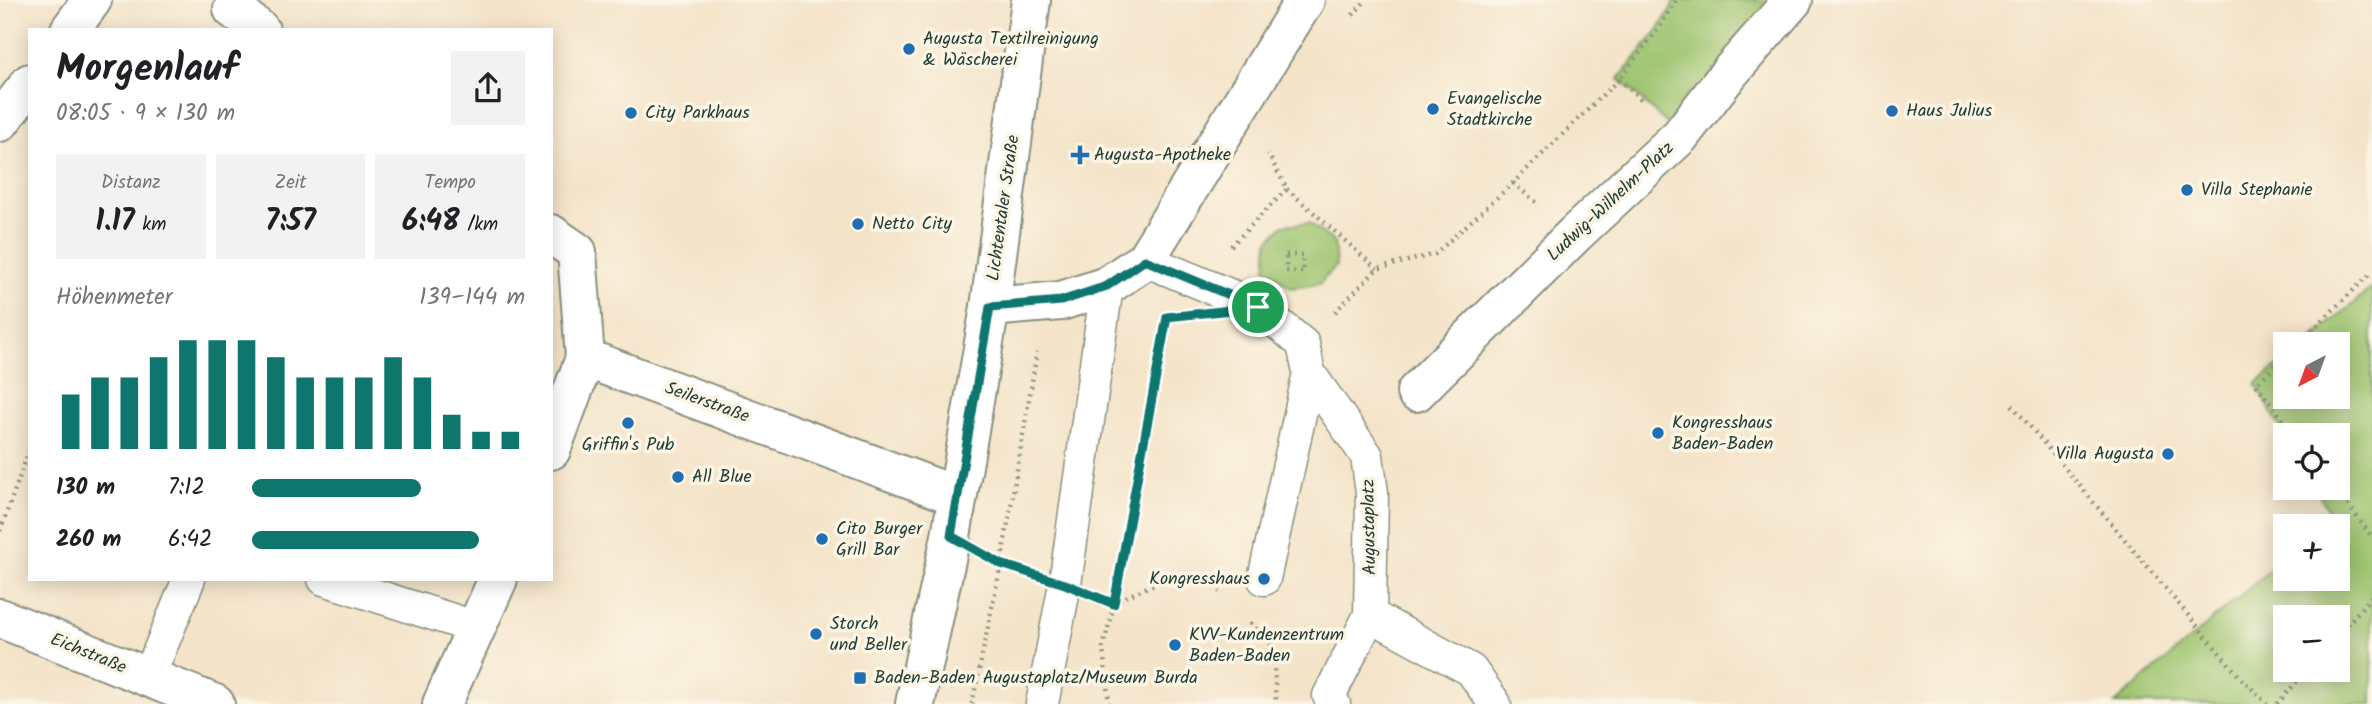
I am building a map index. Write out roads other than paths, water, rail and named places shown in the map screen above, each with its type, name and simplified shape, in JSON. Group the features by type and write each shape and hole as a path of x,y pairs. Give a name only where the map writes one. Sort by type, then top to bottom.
{"street":[{"path":"71,28 92,0"},
{"name":"Lichtentaler Straße","path":"915,704 951,536 990,307 1031,0"},
{"path":"990,307 1061,301 1107,286 1145,260 1305,0"},
{"name":"Ludwig-Wilhelm-Platz","path":"1416,392 1575,234 1680,136 1730,72 1793,0"},
{"path":"0,122 28,86"},
{"path":"553,235 577,252 585,358 553,443"},
{"name":"Seilerstraße","path":"585,358 957,496"},
{"path":"442,704 497,581"},
{"name":"Eichstraße","path":"0,618 215,704"}],"lane":[{"name":"Augustaplatz","path":"1145,260 1258,307 1306,358 1367,456 1372,493 1370,615 1329,696 1334,704"},
{"path":"1042,704 1065,584 1107,286"},
{"path":"1264,579 1306,358"},
{"path":"148,678 188,581"},
{"path":"330,581 477,628"},
{"path":"1370,615 1471,670 1495,704"}],"place":[{"name":"Augusta Textilreinigung & Wäscherei","path":"909,49"},
{"name":"Evangelische Stadtkirche","path":"1433,109"},
{"name":"Haus Julius","path":"1892,111"},
{"name":"City Parkhaus","path":"631,113"},
{"name":"Augusta-Apotheke","path":"1080,155"},
{"name":"Villa Stephanie","path":"2187,190"},
{"name":"Netto City","path":"858,224"},
{"name":"Griffin's Pub","path":"628,423"},
{"name":"Kongresshaus Baden-Baden","path":"1658,433"},
{"name":"Villa Augusta","path":"2168,454"},
{"name":"All Blue","path":"678,477"},
{"name":"Cito Burger Grill Bar","path":"822,539"},
{"name":"Kongresshaus","path":"1264,579"},
{"name":"Storch und Beller","path":"816,634"},
{"name":"KVV-Kundenzentrum Baden-Baden","path":"1175,645"},
{"name":"Baden-Baden Augustaplatz/Museum Burda","path":"860,678"}]}
